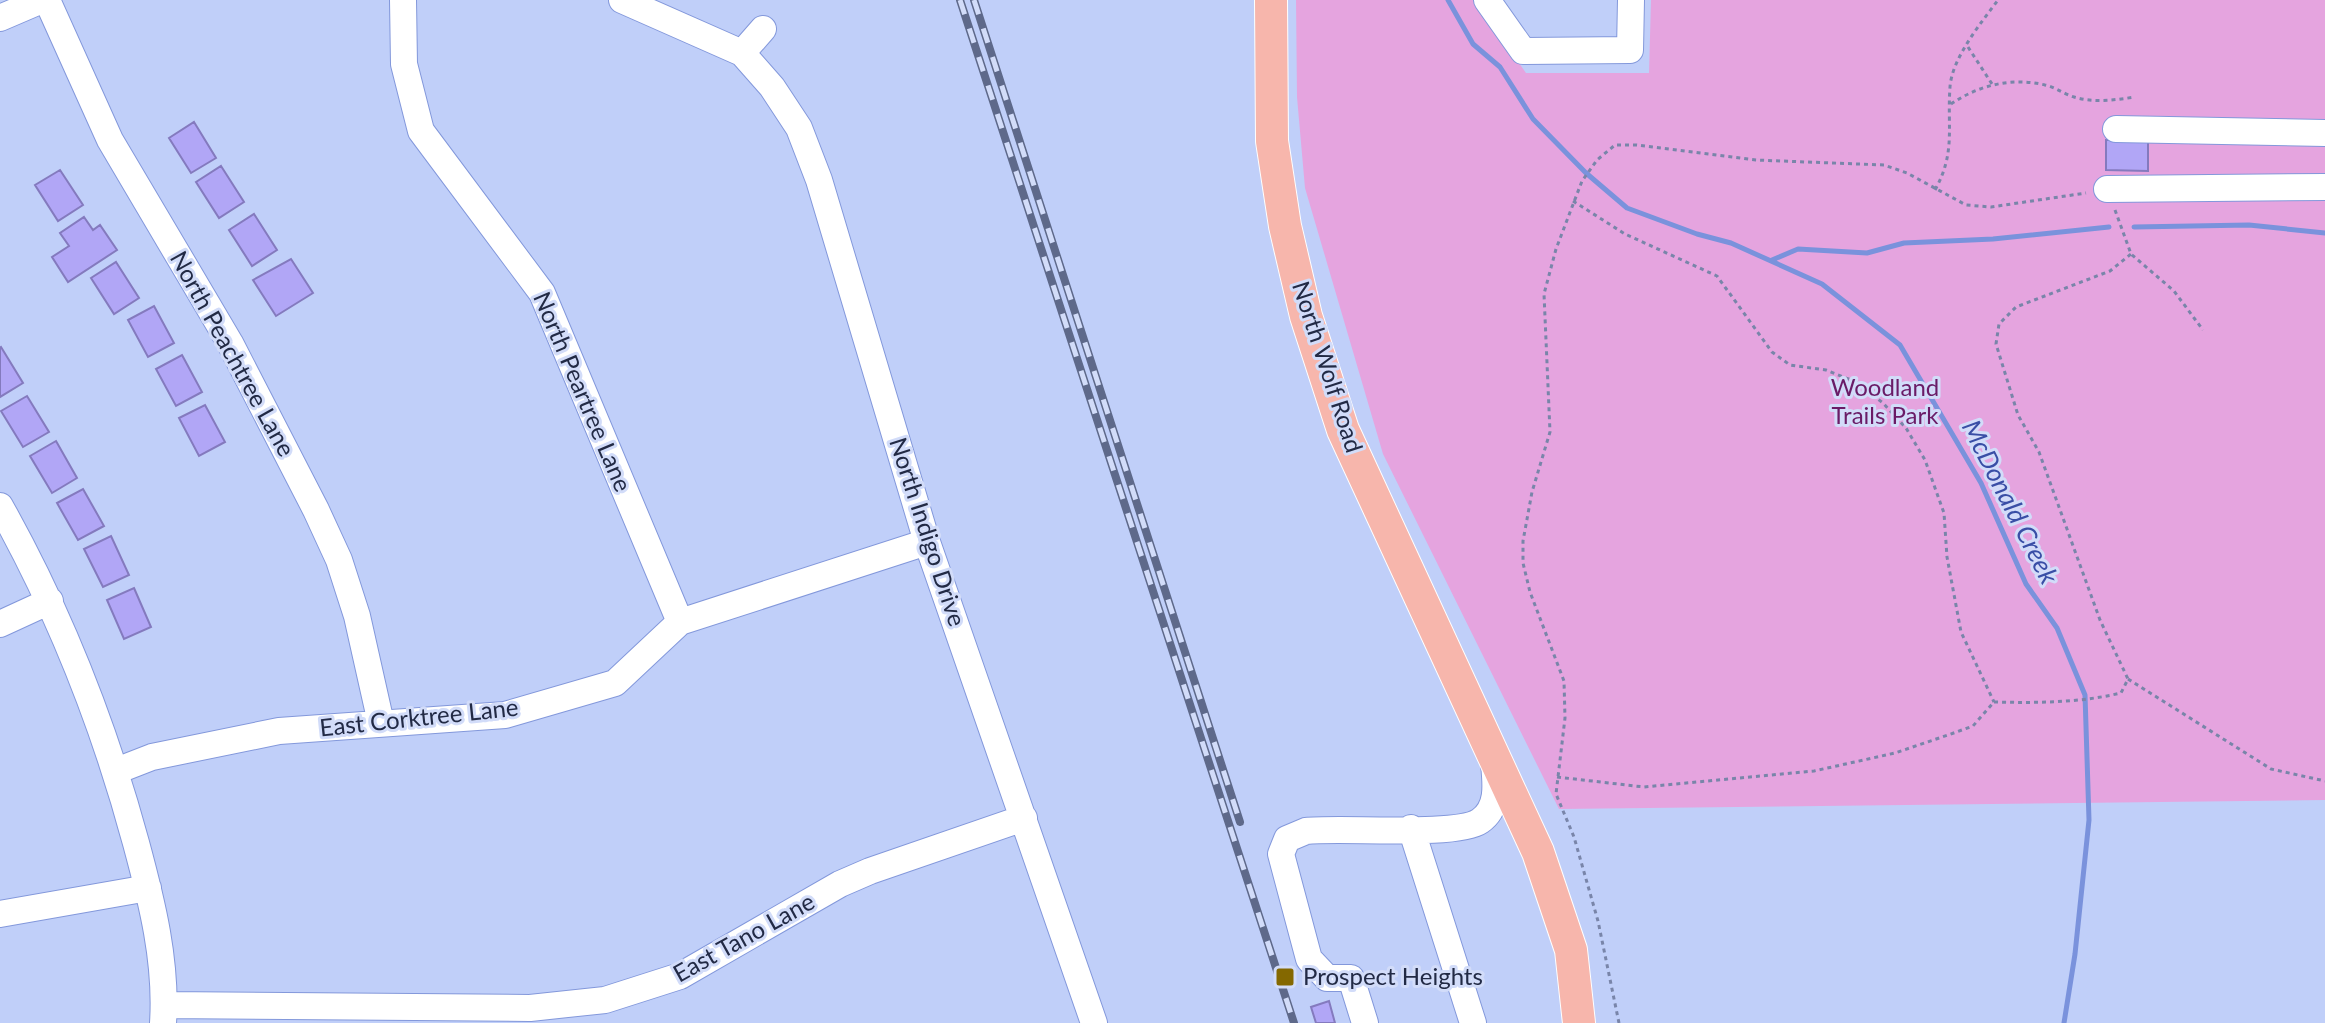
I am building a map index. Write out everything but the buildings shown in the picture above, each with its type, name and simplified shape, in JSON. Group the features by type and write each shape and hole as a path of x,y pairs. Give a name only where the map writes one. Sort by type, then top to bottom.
{"main road":[{"name":"North Wolf Road","path":"1271,0 1272,141 1285,226 1306,316 1343,430 1538,852 1571,950 1579,1023"}],"street":[{"path":"0,18 45,0"},
{"name":"North Peachtree Lane","path":"45,0 110,140 230,343 322,522 357,616 381,723"},
{"name":"North Peartree Lane","path":"403,0 404,64 421,131 542,293 680,622"},
{"path":"622,0 742,53 763,29"},
{"path":"1488,1 1523,51 1630,50 1631,1"},
{"name":"North Indigo Drive","path":"742,53 772,87 799,128 819,180 927,542 1094,1023"},
{"path":"2116,129 2325,133"},
{"path":"2107,189 2325,187"},
{"path":"0,506 50,601 116,771 148,888 160,953 164,1014"},
{"name":"East Corktree Lane","path":"116,771 152,757 227,740 381,723 505,715 615,683 680,622 927,542"},
{"path":"0,624 50,601"},
{"path":"1365,1023 1351,978 1327,978 1309,959 1281,854 1287,839 1306,831 1454,828 1479,822 1493,805 1496,788 1494,754"},
{"name":"East Tano Lane","path":"164,1014 530,1008 605,1000 680,976 870,871 1024,818"},
{"path":"1411,828 1473,1023"},
{"path":"0,914 148,888"}],"path":[{"path":"1935,190 1948,166 1950,85 1968,47 1998,0"},
{"path":"1968,47 1992,84"},
{"path":"1950,105 1978,88 1992,84 2045,85 2074,97 2100,101 2135,97"},
{"path":"1619,1023 1608,960 1574,837 1556,794 1565,718 1564,681 1530,592 1523,541 1532,492 1550,432 1544,294 1573,201 1590,169 1615,145 1637,145 1756,160 1884,165 1907,173 1966,205 1991,207 2107,189 2131,254 2174,291 2203,330"},
{"path":"1573,201 1625,234 1717,276 1772,352 1790,365 1826,370 1856,382 1883,403 1906,428 1925,460 1944,513 1947,557 1961,632 1994,702"},
{"path":"2131,254 2110,271 2016,307 1999,324 1996,344 2018,415 2039,452 2100,620 2128,679 2271,769 2325,781"},
{"path":"1556,777 1644,787 1814,771 1895,753 1973,726 1994,702 2071,702 2099,698 2121,693 2128,679"}],"green space":[{"name":"Woodland Trails Park","path":"1296,0 1475,0 1526,73 1649,73 1651,0 2325,0 2325,800 1559,809 1383,454 1305,188 1297,97"}],"waterway":[{"name":"McDonald Creek","path":"1448,0 1473,44 1500,67 1533,119 1586,173 1627,208 1731,243 1822,284 1900,345 1981,483 2026,584 2057,628 2085,695 2089,820 2075,954 2064,1023"},
{"path":"2134,227 2249,225 2325,233"},
{"path":"1772,260 1798,249 1867,253 1904,243 1993,239 2109,227"}],"railway":[{"path":"960,0 1294,1023"},
{"path":"974,0 1240,822"}],"place":[{"name":"Prospect Heights","path":"1285,977"}]}
